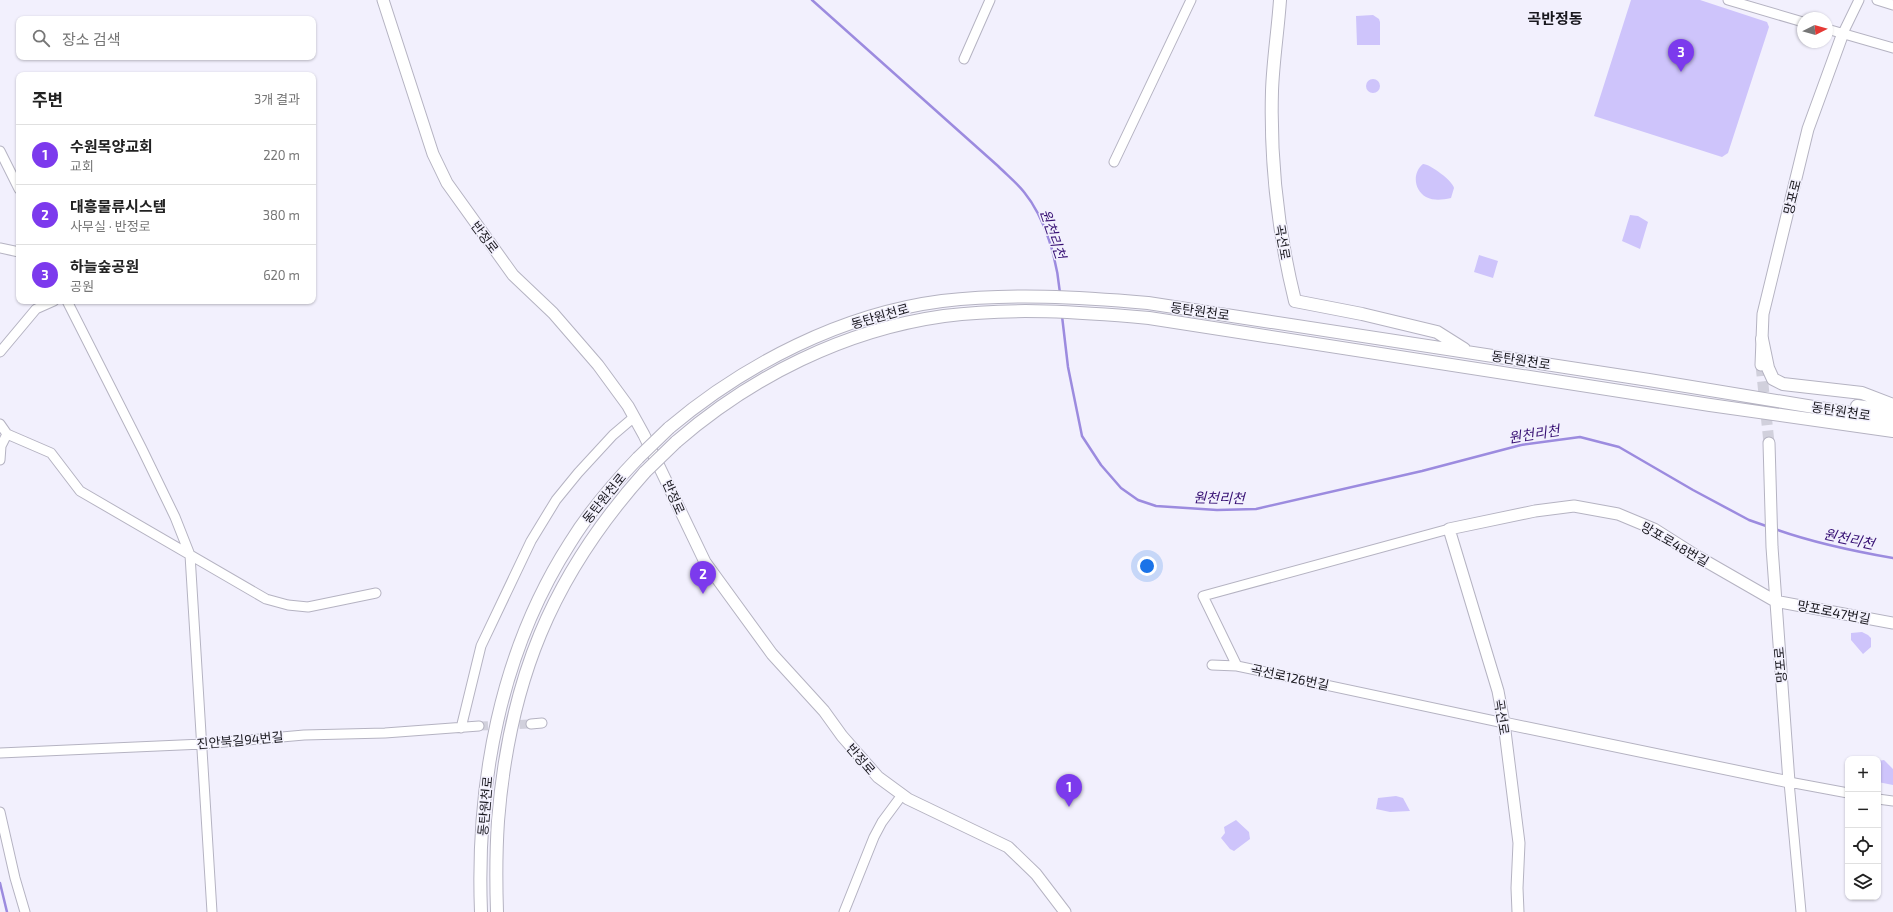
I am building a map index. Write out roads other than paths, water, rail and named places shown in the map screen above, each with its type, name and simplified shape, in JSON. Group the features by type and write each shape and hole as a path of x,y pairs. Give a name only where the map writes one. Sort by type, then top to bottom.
{"main road":[{"name":"곡선로","path":"1280,0 1272,91 1273,163 1280,231 1295,301 1362,314 1437,332 1468,352"},
{"name":"동탄원천로","path":"481,912 481,846 488,773 502,698 513,662 542,592 570,542 611,486 669,428 695,406 724,385 832,330 902,309 942,301 984,297 1076,297 1148,304 1276,322 1712,390 1893,420"},
{"name":"동탄원천로","path":"497,912 496,858 501,788 515,711 529,662 553,605 580,555 620,500 645,472 676,442 726,402 766,378 833,345 903,324 943,316 986,312 1078,312 1149,318 1710,405 1893,431"},
{"path":"1762,339 1768,368 1773,379 1783,384 1862,393 1893,405"},
{"path":"1712,390 1834,402 1893,411"},
{"path":"1710,405 1784,422 1893,439"}],"street":[{"name":"반정로","path":"384,0 433,154 447,184 513,275 553,313 598,365 628,406 633,418 644,435 705,562 772,654 824,711 842,736 878,778 902,795 1008,847 1036,874 1065,912"},
{"path":"964,59 990,0"},
{"path":"1114,162 1191,0"},
{"path":"1728,0 1797,20"},
{"path":"1843,33 1859,0"},
{"path":"1877,0 1893,5"},
{"path":"1833,30 1893,48"},
{"name":"망포로","path":"1761,365 1763,314 1808,129 1843,33"},
{"path":"0,151 16,183"},
{"path":"0,248 16,251"},
{"path":"0,352 36,309 47,304"},
{"path":"69,304 175,517 190,555 192,604 203,744 208,869 212,912"},
{"path":"461,728 481,646 531,541 556,500 574,478 613,435 633,418"},
{"path":"0,424 7,434 51,453 80,491 266,599 288,605 308,607 376,593"},
{"path":"0,460 1,446 7,434"},
{"name":"망포로","path":"1769,443 1775,601 1790,782"},
{"name":"망포로48번길","path":"1449,529 1535,511 1574,506 1618,514 1654,529 1694,555 1775,601"},
{"name":"곡선로126번길","path":"1449,529 1203,596 1237,666 1504,722"},
{"name":"곡선로","path":"1449,529 1498,691 1504,722 1519,843 1517,888 1518,912"},
{"name":"망포로47번길","path":"1775,601 1893,623"},
{"path":"1212,665 1237,666"},
{"path":"1504,722 1845,792"},
{"path":"531,724 542,723"},
{"name":"진안북길94번길","path":"0,753 203,744 304,735 479,726"},
{"path":"1790,782 1801,912"},
{"path":"844,912 874,837 882,822 902,795"},
{"path":"1881,800 1893,802"},
{"path":"0,812 15,878 26,912"}],"waterway":[{"name":"원천리천","path":"812,0 998,166 1021,189 1032,203 1049,240 1056,267 1060,293"},
{"name":"원천리천","path":"1062,316 1068,367 1082,436 1101,465 1121,488 1138,500 1156,506 1217,510 1256,509 1422,471 1521,445 1580,437 1619,447 1693,490 1749,520 1769,527"},
{"name":"원천리천","path":"1775,529 1834,546 1893,558"},
{"path":"0,883 7,912"}],"tunnel":[{"path":"1761,365 1769,443"},
{"path":"479,726 531,724"}],"place":[{"name":"하늘숲공원","path":"1681,72"},
{"name":"대흥물류시스템","path":"703,594"},
{"name":"수원목양교회","path":"1069,807"}],"district":[{"name":"곡반정동","path":"1555,19"}]}
